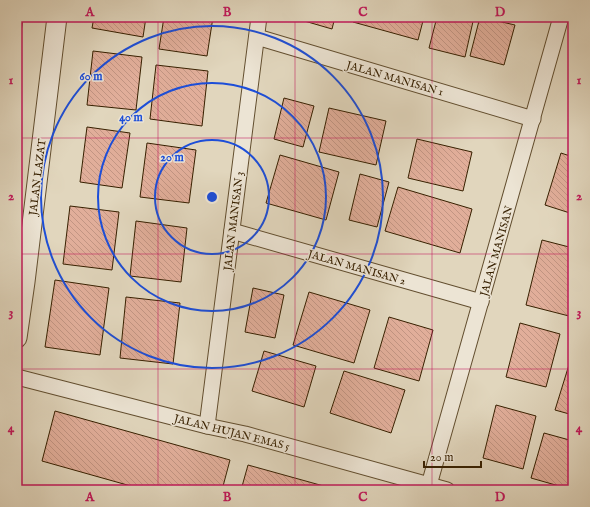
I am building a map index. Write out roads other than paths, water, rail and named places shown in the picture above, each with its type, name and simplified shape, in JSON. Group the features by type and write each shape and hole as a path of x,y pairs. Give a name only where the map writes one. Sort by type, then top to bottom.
{"street":[{"name":"JALAN LAZAT","path":"17,338 57,17"},
{"name":"JALAN MANISAN 3","path":"207,426 259,17"},
{"name":"JALAN MANISAN","path":"429,485 562,17"},
{"name":"JALAN MANISAN 1","path":"257,37 533,119"},
{"name":"JALAN MANISAN 2","path":"232,231 481,302"},
{"name":"JALAN HUJAN EMAS 5","path":"17,378 207,426 245,434 447,490"}]}
